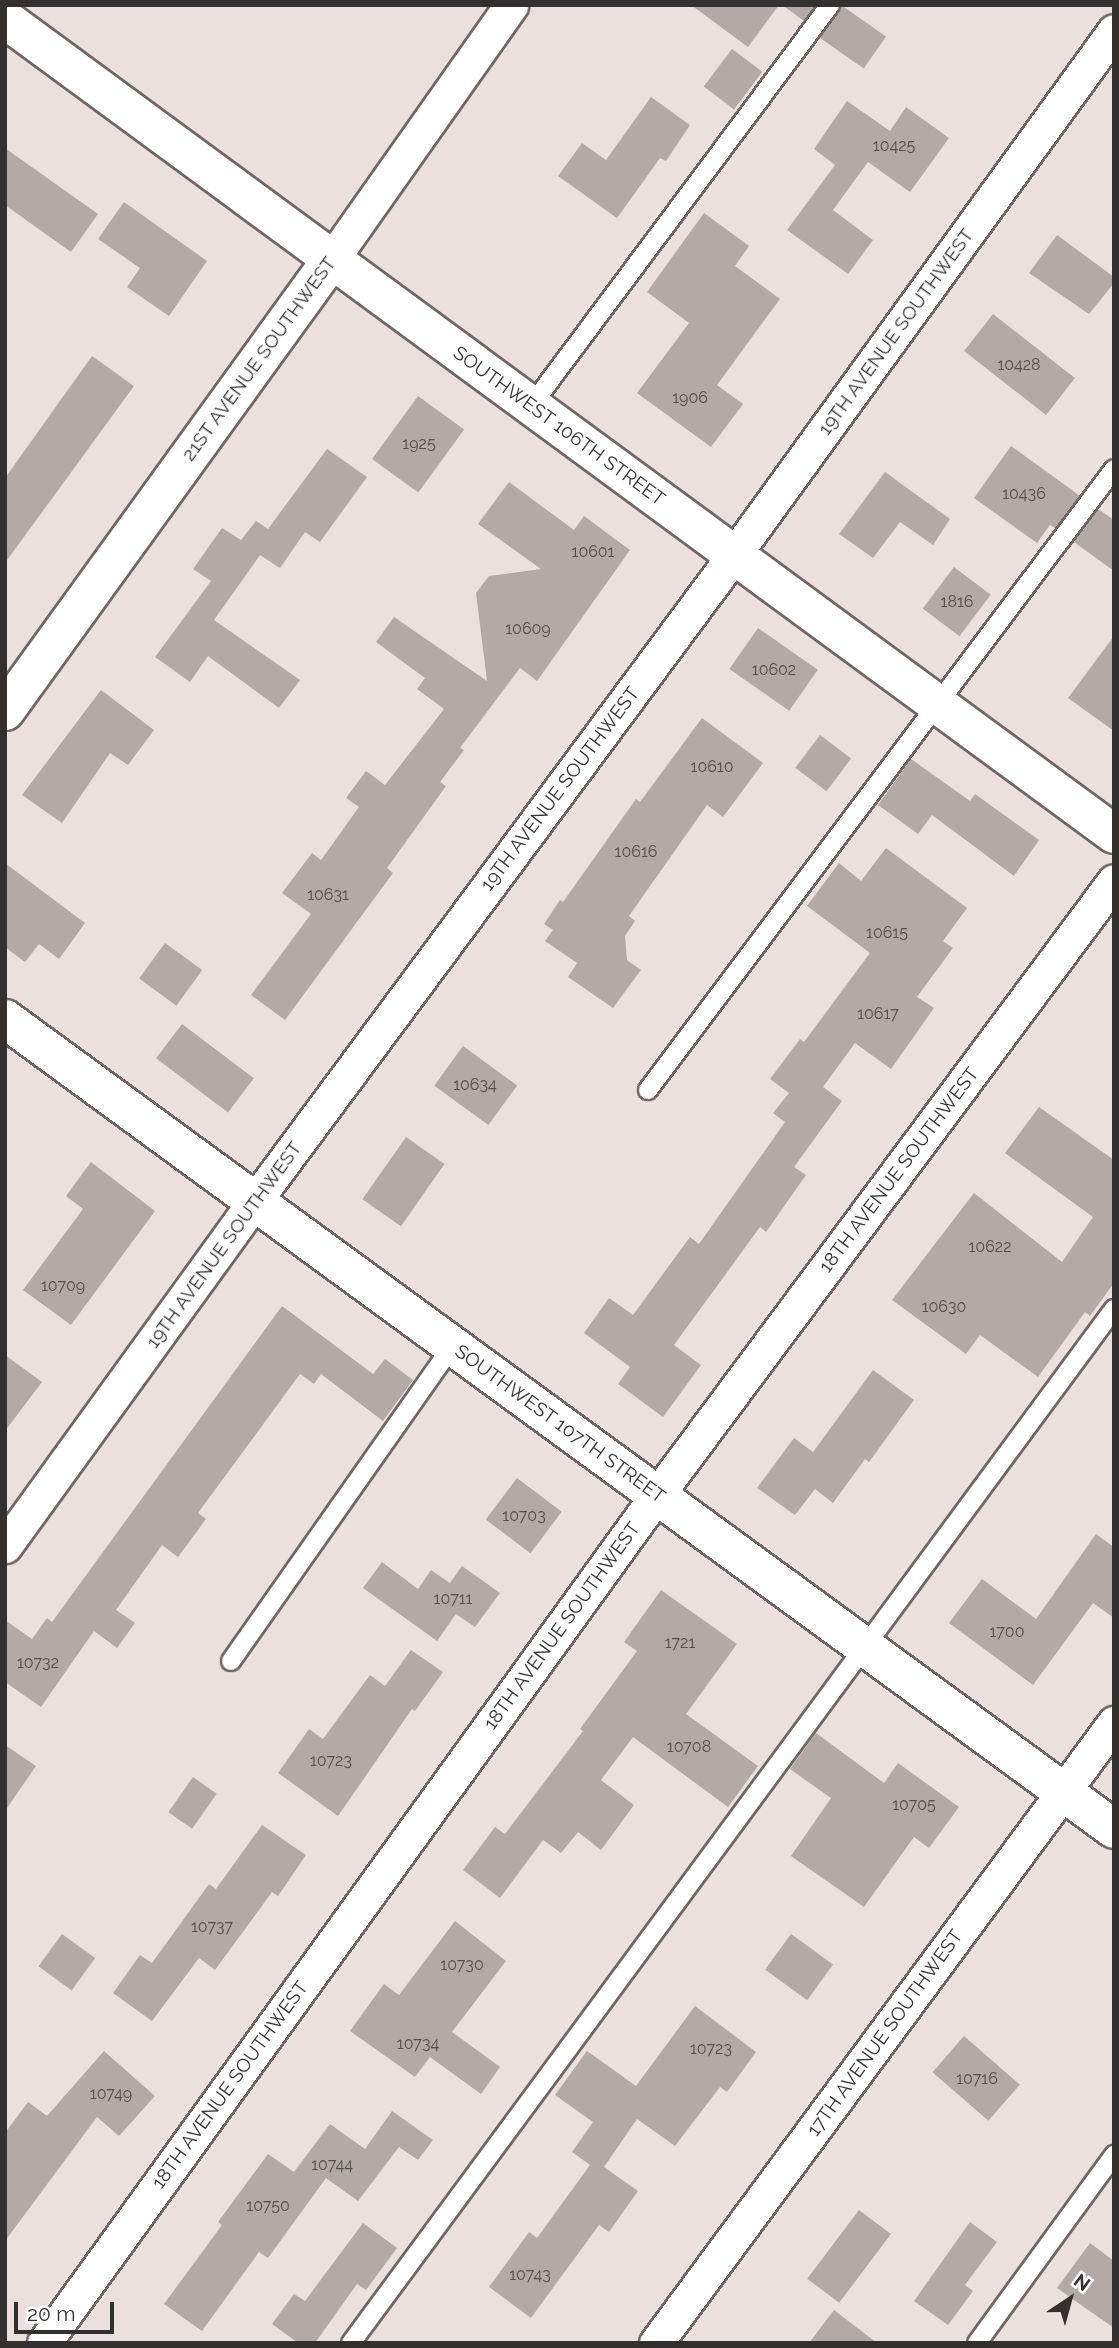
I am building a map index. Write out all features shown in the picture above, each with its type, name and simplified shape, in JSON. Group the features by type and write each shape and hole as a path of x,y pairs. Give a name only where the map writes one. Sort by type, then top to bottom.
{"street":[{"path":"5,18 15,5"},
{"name":"21ST AVENUE SOUTHWEST","path":"5,711 511,5"},
{"name":"SOUTHWEST 106TH STREET","path":"5,18 1114,834"},
{"name":"19TH AVENUE SOUTHWEST","path":"5,1546 254,1202 734,555 1114,31"},
{"name":"18TH AVENUE SOUTHWEST","path":"44,2343 657,1495 1114,881"},
{"name":"SOUTHWEST 107TH STREET","path":"5,1019 1114,1829"},
{"name":"17TH AVENUE SOUTHWEST","path":"656,2343 1114,1723"}],"lane":[{"path":"531,406 830,5"},
{"path":"648,1090 1114,469"},
{"path":"351,2343 1114,1309"},
{"path":"231,1661 452,1346"},
{"path":"977,2343 1114,2155"}],"building":[{"path":"691,5 779,5 748,47"},
{"path":"782,5 816,5 804,21"},
{"path":"841,5 886,37 864,68 819,37"},
{"path":"732,49 762,72 734,109 704,87"},
{"path":"651,97 690,125 666,161 660,158 617,218 558,176 582,143 606,160"},
{"path":"847,101 890,131 906,107 949,138 910,192 868,162 833,210 873,240 848,274 787,230 835,165 814,149"},
{"path":"5,148 98,214 71,252 5,205"},
{"path":"124,202 207,261 169,316 127,287 140,268 98,239"},
{"path":"704,213 749,246 735,266 780,299 717,385 743,404 711,447 637,393 689,323 647,292"},
{"path":"1057,235 1114,277 1114,283 1089,314 1029,273"},
{"path":"993,314 1075,378 1046,415 964,351"},
{"path":"92,356 134,386 5,563 5,478"},
{"path":"418,396 464,430 418,493 372,459"},
{"path":"1011,446 1080,496 1055,528 1050,525 1037,543 974,498"},
{"path":"327,449 367,477 320,542 305,532 280,568 260,555 214,620 300,680 279,708 208,656 190,682 155,657 211,581 193,569 222,528 241,540 256,521 268,529"},
{"path":"885,472 950,519 933,545 900,522 873,558 839,534"},
{"path":"509,482 574,530 584,516 630,550 537,681 520,668 460,748 464,750 440,782 446,786 387,868 393,873 285,1020 251,995 311,914 282,893 312,853 321,860 359,807 346,798 366,771 385,785 444,709 417,689 425,678 376,642 394,617 487,681 476,593 489,576 541,569 478,524"},
{"path":"1098,509 1114,520 1114,571 1074,542"},
{"path":"954,567 991,595 959,636 923,609"},
{"path":"758,628 818,670 789,711 729,669"},
{"path":"1114,636 1114,731 1068,698"},
{"path":"101,690 154,730 128,765 110,753 62,823 22,795"},
{"path":"702,718 763,763 723,817 707,805 629,916 635,921 625,936 627,960 641,970 613,1008 568,977 577,963 545,941 553,930 544,924 560,900 563,902 636,799 640,802"},
{"path":"820,735 851,758 826,791 795,768"},
{"path":"911,759 970,801 975,794 1039,840 1014,876 932,815 918,834 878,805"},
{"path":"886,848 967,908 943,941 953,948 917,997 934,1008 891,1069 855,1043 823,1087 842,1101 794,1167 806,1175 766,1232 760,1227 674,1345 701,1365 663,1417 618,1384 630,1367 584,1333 609,1298 633,1315 690,1237 699,1244 785,1122 773,1113 789,1093 770,1079 800,1039 804,1042 870,953 807,906 839,863 861,881"},
{"path":"5,863 85,923 59,959 39,944 25,962 5,947"},
{"path":"165,943 202,970 176,1006 139,979"},
{"path":"182,1024 254,1078 228,1113 156,1058"},
{"path":"463,1046 517,1085 488,1125 434,1086"},
{"path":"1039,1107 1114,1160 1114,1283 1090,1316 1085,1312 1038,1377 980,1335 966,1354 892,1300 974,1193 1062,1262 1093,1217 1005,1153"},
{"path":"406,1137 445,1164 401,1226 362,1199"},
{"path":"91,1162 155,1211 71,1325 23,1290 83,1209 66,1196"},
{"path":"282,1306 373,1374 385,1359 413,1380 383,1421 321,1374 314,1384 300,1374 198,1513 206,1519 178,1557 162,1545 116,1610 135,1623 117,1648 94,1631 41,1707 5,1682 5,1620 32,1639 47,1618 52,1622"},
{"path":"5,1355 42,1382 5,1431"},
{"path":"873,1370 914,1400 869,1462 865,1459 833,1503 815,1489 795,1515 757,1488 794,1438 813,1452"},
{"path":"517,1478 562,1512 530,1553 486,1520"},
{"path":"1096,1534 1114,1547 1114,1618 1093,1603 1033,1685 949,1623 982,1579 1036,1619"},
{"path":"382,1562 418,1589 431,1570 450,1583 462,1566 500,1593 475,1627 456,1614 437,1641 363,1588"},
{"path":"661,1590 737,1644 686,1714 758,1766 728,1807 633,1737 601,1780 634,1805 601,1850 578,1832 561,1853 543,1840 500,1898 463,1870 495,1827 505,1834 583,1731 580,1729 637,1651 624,1642"},
{"path":"411,1650 443,1672 415,1711 412,1709 338,1816 278,1773 309,1729 323,1739 370,1675 385,1686"},
{"path":"816,1733 884,1783 898,1763 959,1807 929,1848 914,1837 864,1907 791,1856 831,1798 790,1769"},
{"path":"5,1745 36,1766 5,1811"},
{"path":"193,1777 217,1794 192,1829 168,1812"},
{"path":"262,1825 306,1855 278,1896 272,1892 215,1970 199,1958 152,2021 113,1993 140,1955 152,1963 209,1884 216,1889"},
{"path":"455,1921 506,1961 452,2032 500,2067 481,2094 430,2057 415,2077 350,2031 384,1984 399,1995"},
{"path":"62,1934 95,1958 72,1990 38,1966"},
{"path":"791,1934 833,1965 807,2000 765,1970"},
{"path":"695,2006 756,2052 727,2092 720,2087 675,2146 637,2119 604,2167 638,2191 609,2232 599,2225 531,2318 489,2287 529,2232 537,2238 590,2165 572,2152 593,2122 555,2095 587,2051 636,2086"},
{"path":"964,2036 1020,2085 988,2121 933,2072"},
{"path":"104,2051 155,2096 119,2136 97,2117 5,2241 5,2133 28,2102 47,2116"},
{"path":"392,2111 433,2140 418,2160 399,2147 358,2201 326,2178 268,2258 259,2252 202,2331 164,2304 222,2225 218,2222 268,2154 294,2172 330,2124 365,2149"},
{"path":"859,2210 891,2234 839,2303 807,2279"},
{"path":"970,2222 997,2242 965,2285 973,2291 948,2325 914,2301"},
{"path":"363,2223 397,2248 366,2290 357,2284 315,2343 298,2343 272,2324 294,2294 305,2301"},
{"path":"1090,2243 1114,2261 1114,2328 1057,2288"},
{"path":"834,2310 877,2343 809,2343"}]}
